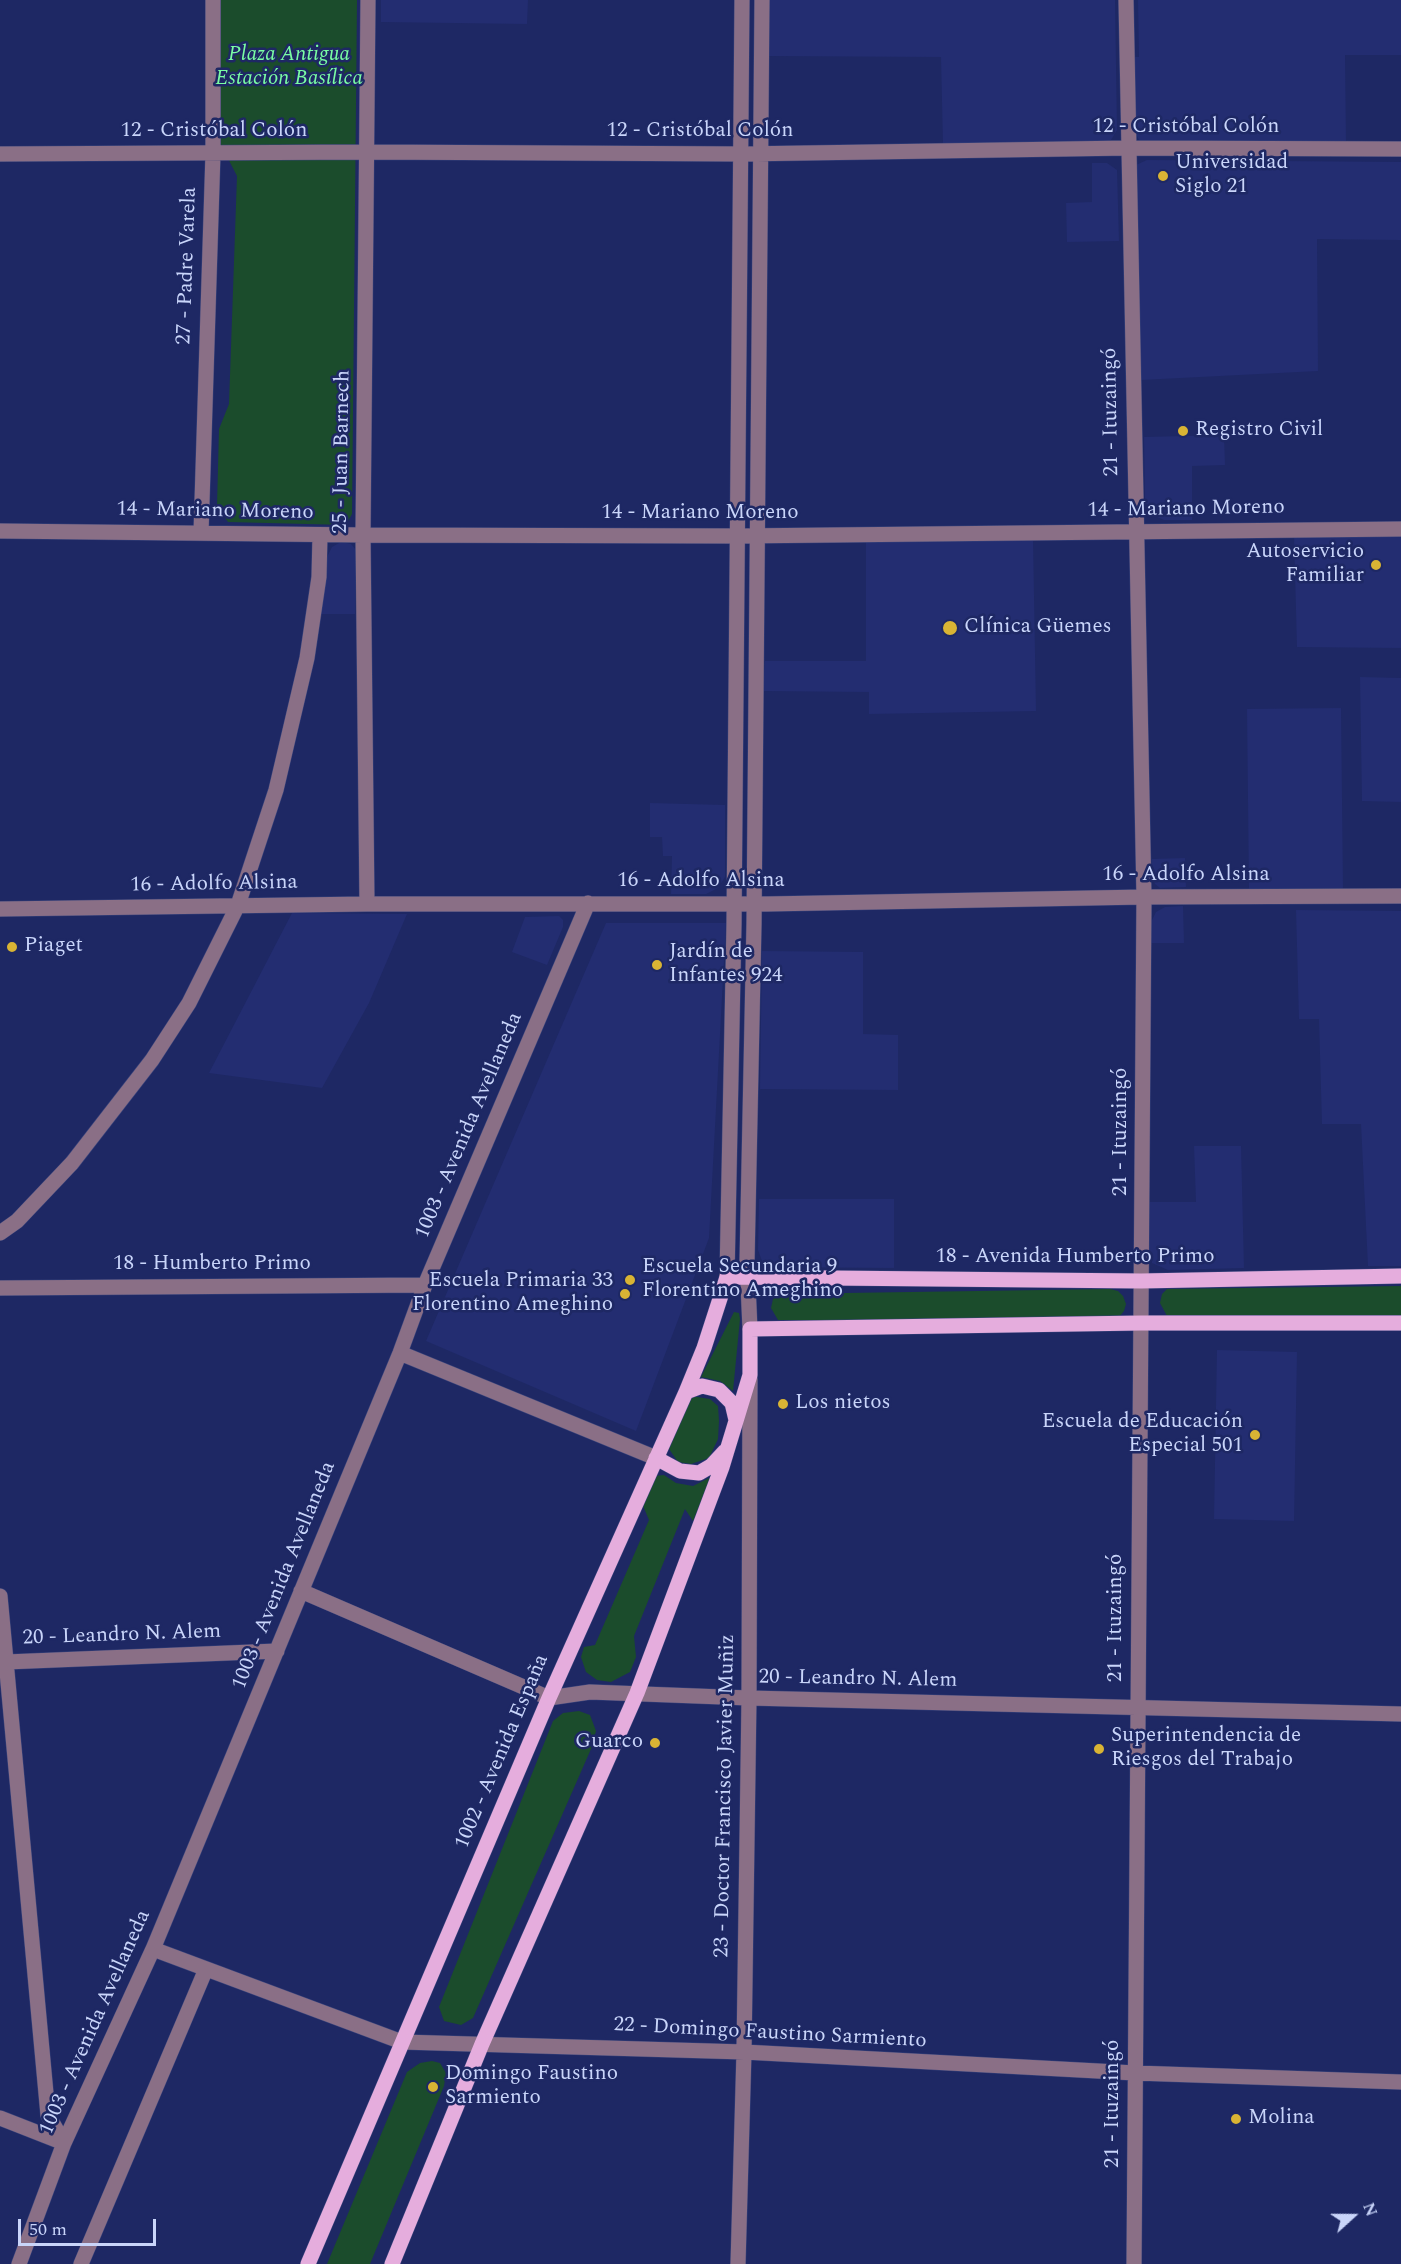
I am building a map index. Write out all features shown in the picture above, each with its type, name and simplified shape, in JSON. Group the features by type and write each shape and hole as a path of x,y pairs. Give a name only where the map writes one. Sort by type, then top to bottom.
{"main road":[{"name":"18 - Avenida Humberto Primo","path":"748,1278 1141,1281 1401,1276"},
{"path":"727,1277 748,1278"},
{"name":"1002 - Avenida España","path":"308,2264 549,1698 686,1392 704,1347 727,1277"},
{"path":"750,1329 1141,1323 1401,1323"},
{"name":"23 - Doctor Francisco Javier Muñiz","path":"750,1329 750,1376"},
{"path":"392,2264 482,2044 637,1693 728,1448 750,1376"},
{"path":"686,1392 702,1386 719,1390 732,1403 736,1420"},
{"path":"656,1458 680,1471 699,1473 711,1467 728,1448"}],"street":[{"name":"27 - Padre Varela","path":"201,533 213,153 213,0"},
{"name":"25 - Juan Barnech","path":"367,904 363,535 368,0"},
{"path":"727,1277 734,904 742,0"},
{"path":"750,1329 748,1278 754,904 762,0"},
{"name":"21 - Ituzaingó","path":"1126,0 1144,897 1134,2264"},
{"name":"12 - Cristóbal Colón","path":"0,154 367,152 741,154 1129,148 1401,149"},
{"name":"14 - Mariano Moreno","path":"0,531 320,535 758,536 1401,529"},
{"path":"0,1233 18,1221 72,1163 152,1060 189,1003 238,905 276,790 307,658 319,577 320,535"},
{"name":"16 - Adolfo Alsina","path":"0,909 367,904 754,904 1144,897 1401,896"},
{"name":"1003 - Avenida Avellaneda","path":"19,2264 64,2144 153,1949 400,1353 425,1285 588,903"},
{"name":"18 - Humberto Primo","path":"0,1288 425,1285"},
{"path":"400,1353 656,1458"},
{"name":"23 - Doctor Francisco Javier Muñiz","path":"738,2264 744,2052 749,1698 750,1376"},
{"path":"301,1591 549,1698"},
{"path":"0,1596 6,1662 5,1710 48,2115 64,2144"},
{"name":"20 - Leandro N. Alem","path":"6,1662 277,1651"},
{"name":"20 - Leandro N. Alem","path":"549,1698 590,1692 1401,1714"},
{"name":"22 - Domingo Faustino Sarmiento","path":"153,1949 402,2042 744,2052 1135,2073 1401,2082"},
{"path":"81,2264 206,1968"},
{"path":"0,2118 64,2144"}],"shaded area":[{"path":"381,0 528,0 527,24 381,22"},
{"path":"770,0 1115,0 1117,130 1111,140 1102,144 943,145 941,57 769,56"},
{"path":"1138,0 1401,0 1401,55 1345,55 1346,143 1140,142 1136,134 1133,57 1139,57"},
{"path":"1147,160 1401,162 1401,240 1317,239 1318,371 1141,380 1136,165"},
{"path":"1092,163 1107,163 1117,170 1119,241 1067,242 1066,203 1092,202"},
{"path":"1224,435 1225,465 1192,466 1192,520 1164,520 1155,516 1145,502 1144,437"},
{"path":"1294,535 1401,536 1401,648 1297,647"},
{"name":"Clínica Güemes","path":"1033,538 1036,711 869,714 869,692 763,691 765,661 866,661 866,540"},
{"path":"341,542 351,544 356,550 355,614 321,614 326,559 332,547"},
{"path":"1360,677 1401,678 1401,802 1362,801"},
{"path":"1341,708 1343,889 1249,890 1247,709"},
{"path":"650,803 725,805 725,877 718,888 706,894 671,894 672,856 663,856 662,837 650,837"},
{"path":"1185,858 1186,887 1160,888 1155,884 1152,878 1152,859"},
{"path":"1183,906 1184,943 1150,943 1151,922 1156,912 1165,907"},
{"path":"1296,910 1401,911 1401,1266 1368,1266 1361,1124 1322,1124 1319,1019 1299,1019"},
{"path":"292,913 407,914 369,1003 322,1088 209,1073"},
{"path":"559,916 563,920 563,927 547,965 512,952 525,917"},
{"path":"606,923 726,923 709,1238 636,1431 426,1341"},
{"path":"762,951 863,952 863,1034 898,1035 898,1090 760,1089"},
{"path":"1194,1146 1241,1146 1244,1268 1168,1270 1152,1263 1149,1258 1147,1202 1196,1202"},
{"path":"759,1199 894,1199 894,1268 770,1267 762,1261 758,1250"},
{"name":"Escuela de Educación Especial 501","path":"1217,1350 1297,1352 1294,1521 1214,1519"}],"green space":[{"name":"Plaza Antigua Estación Basílica","path":"221,0 357,0 352,514 346,525 228,522 217,506 219,429 229,404 237,176 220,143"},
{"path":"1401,1286 1401,1315 1167,1316 1160,1303 1162,1294 1167,1289"},
{"path":"1110,1289 1118,1291 1126,1304 1119,1317 1112,1320 778,1320 771,1308 773,1299 778,1294"},
{"path":"734,1312 739,1313 740,1319 733,1391 720,1381 701,1377"},
{"path":"691,1396 710,1399 718,1406 719,1421 718,1439 709,1458 691,1464 678,1462 669,1449"},
{"path":"664,1475 676,1483 693,1486 711,1477 693,1521 685,1509 634,1636 636,1657 630,1672 611,1682 597,1680 586,1672 581,1657 584,1647 595,1645 649,1520 641,1501 654,1476"},
{"path":"579,1711 590,1715 596,1731 591,1749 473,2018 461,2025 444,2021 439,2007 553,1721 563,1713"},
{"path":"432,2061 440,2063 446,2073 444,2086 370,2264 327,2264 407,2072 420,2063"}],"place":[{"name":"Universidad Siglo 21","path":"1163,176"},
{"name":"Registro Civil","path":"1183,431"},
{"name":"Autoservicio Familiar","path":"1376,565"},
{"name":"Clínica Güemes","path":"950,628"},
{"name":"Piaget","path":"12,947"},
{"name":"Jardín de Infantes 924","path":"657,965"},
{"name":"Escuela Secundaria 9 Florentino Ameghino","path":"630,1280"},
{"name":"Escuela Primaria 33 Florentino Ameghino","path":"625,1294"},
{"name":"Los nietos","path":"783,1404"},
{"name":"Escuela de Educación Especial 501","path":"1255,1435"},
{"name":"Guarco","path":"655,1743"},
{"name":"Superintendencia de Riesgos del Trabajo","path":"1099,1749"},
{"name":"Domingo Faustino Sarmiento","path":"433,2087"},
{"name":"Molina","path":"1236,2119"}]}
